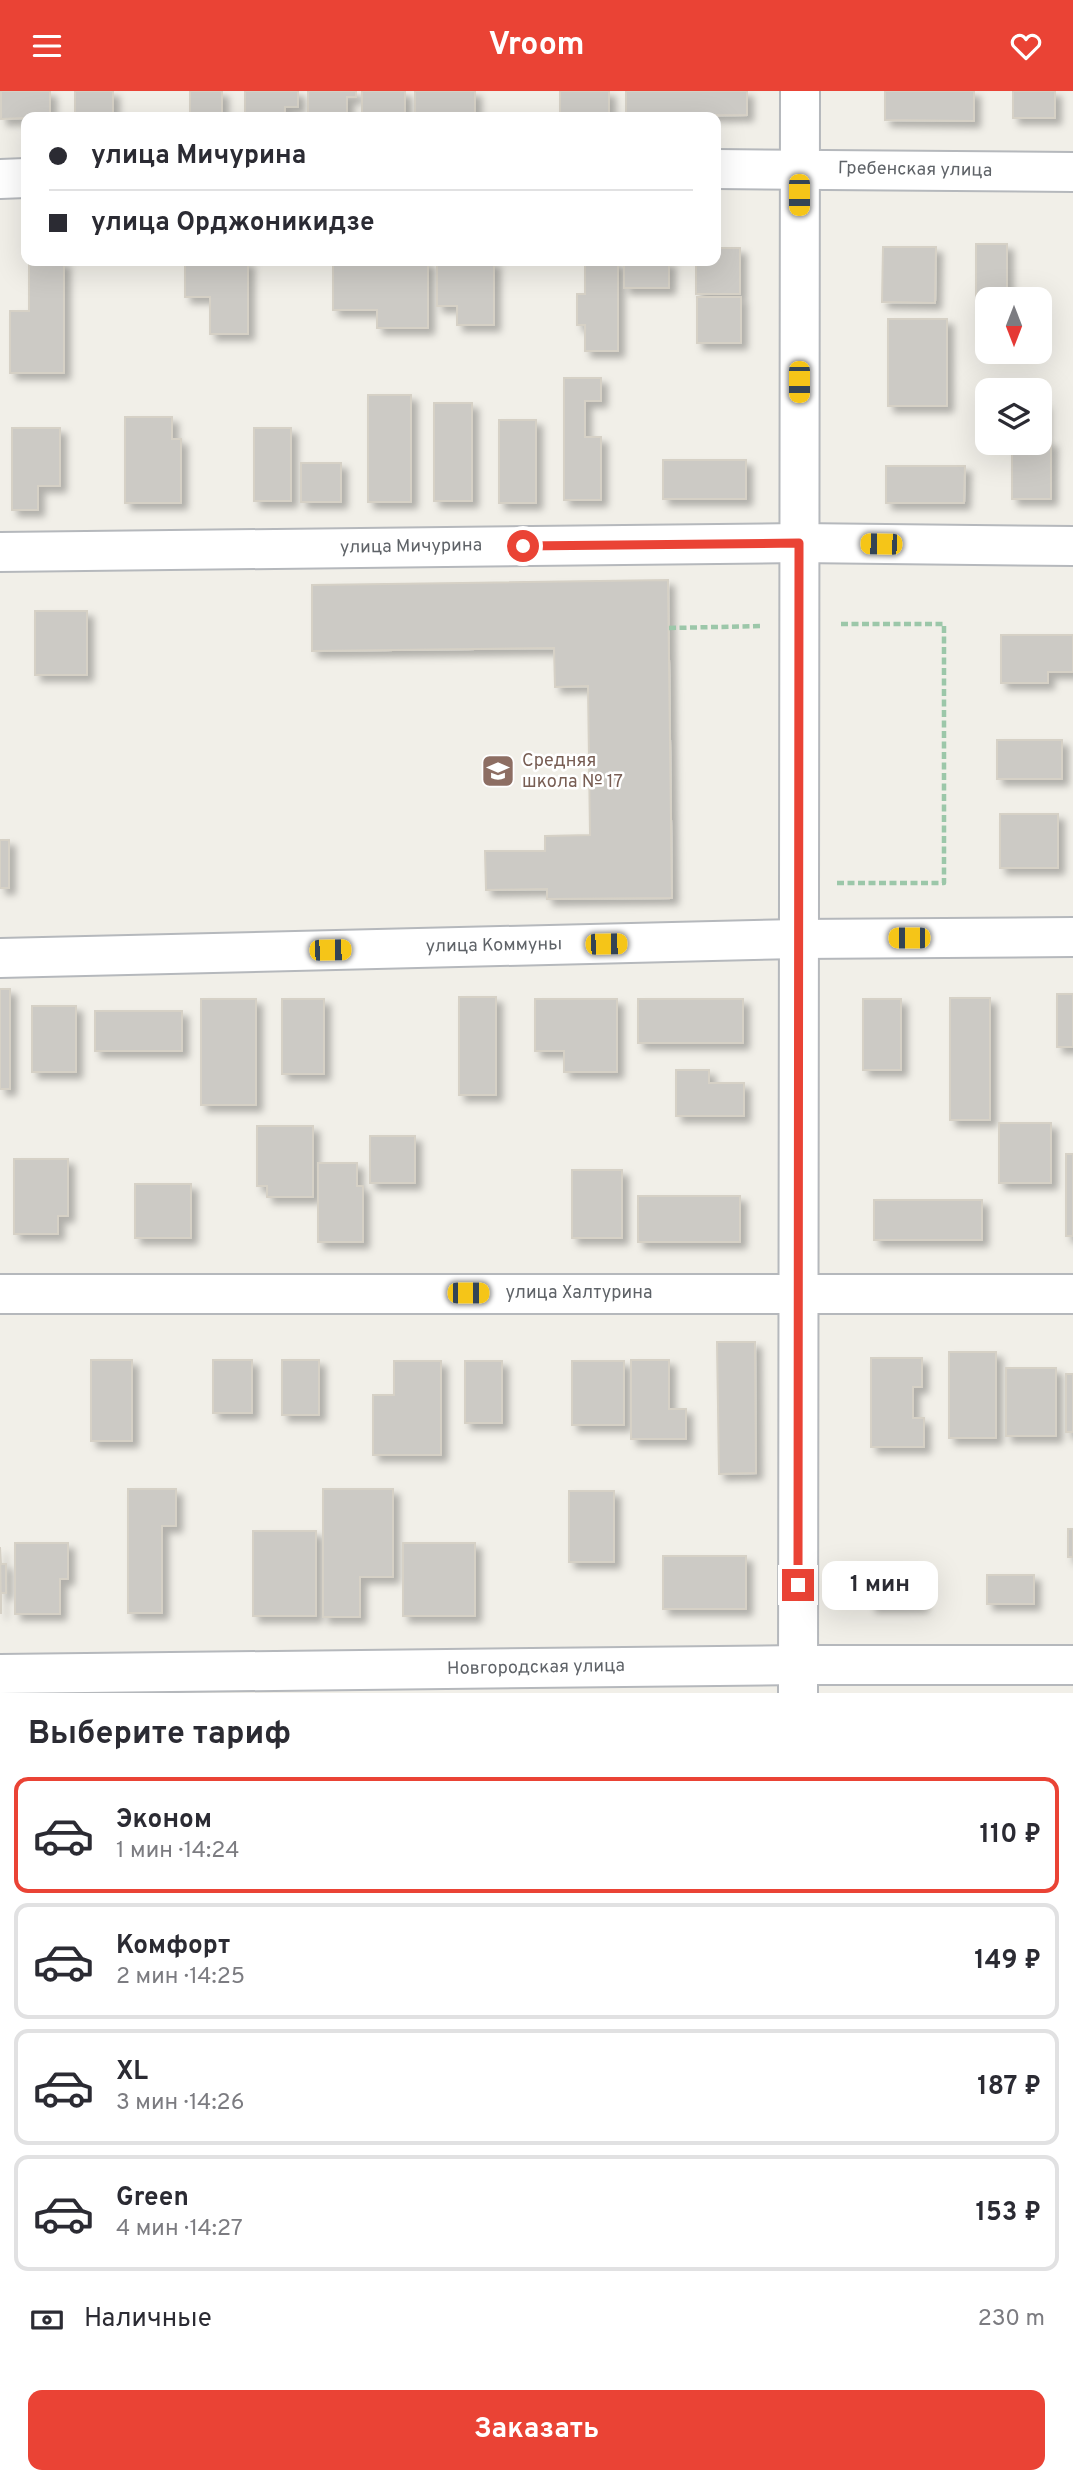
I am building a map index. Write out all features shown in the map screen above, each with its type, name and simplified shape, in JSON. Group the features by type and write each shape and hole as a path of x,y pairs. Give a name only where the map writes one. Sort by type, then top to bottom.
{"street":[{"path":"798,1679 800,91"},
{"name":"Гребенская улица","path":"721,169 1073,172"},
{"path":"0,179 21,178"},
{"name":"улица Мичурина","path":"0,552 799,543 1073,546"},
{"name":"улица Коммуны","path":"0,958 799,939 1073,937"},
{"name":"улица Халтурина","path":"0,1294 1073,1294"},
{"name":"Новгородская улица","path":"0,1674 798,1679 1073,1665"}],"path":[{"path":"825,883 944,883 944,624 826,624"}],"building":[{"path":"1,91 50,91 50,112 21,112 21,118 1,119"},
{"path":"75,91 113,91 113,112 75,112"},
{"path":"190,91 222,91 222,112 190,112"},
{"path":"245,91 298,91 298,107 285,107 285,112 245,112"},
{"path":"308,91 356,91 356,97 347,97 347,112 308,112"},
{"path":"362,91 405,91 405,112 362,112"},
{"path":"415,91 475,91 475,112 415,112"},
{"path":"560,91 609,91 609,112 560,112"},
{"path":"626,91 747,91 747,115 721,115 721,112 626,112"},
{"path":"885,91 974,91 974,121 885,120"},
{"path":"1013,91 1055,91 1055,118 1013,118"},
{"path":"976,244 1007,244 1007,287 976,287"},
{"path":"883,247 936,247 935,303 882,302"},
{"path":"721,248 740,248 740,294 696,294 696,266 721,266"},
{"path":"29,266 64,266 64,373 10,373 10,311 29,311"},
{"path":"185,266 248,266 248,334 210,334 210,297 185,297"},
{"path":"333,266 428,266 428,328 377,328 377,310 333,310"},
{"path":"437,266 494,266 494,325 457,325 457,306 437,306"},
{"path":"585,266 618,266 618,351 585,351 585,325 577,325 577,294 585,294"},
{"path":"624,266 669,266 669,288 624,288"},
{"path":"697,297 741,297 741,343 697,343"},
{"path":"888,319 947,319 947,406 888,406"},
{"path":"564,378 601,378 601,401 585,401 585,437 601,437 601,500 564,500"},
{"path":"368,395 411,395 411,502 368,502"},
{"path":"434,403 472,403 472,501 434,501"},
{"path":"125,417 172,417 172,439 181,439 181,503 125,503"},
{"path":"499,420 536,420 536,503 499,503"},
{"path":"12,428 60,428 60,486 38,486 38,510 12,510"},
{"path":"254,428 291,428 291,501 254,501"},
{"path":"1012,455 1051,455 1051,499 1012,499"},
{"path":"663,460 746,460 746,499 663,499"},
{"path":"301,463 341,463 341,502 301,502"},
{"path":"886,466 965,466 964,503 886,503"},
{"path":"668,580 672,898 547,899 547,889 486,890 485,851 545,851 545,836 590,835 588,686 555,687 554,648 312,651 312,585"},
{"path":"35,611 87,611 87,675 35,675"},
{"path":"1001,635 1073,635 1073,672 1048,672 1048,683 1001,683"},
{"path":"997,740 1062,740 1062,779 997,779"},
{"path":"1000,814 1058,814 1058,868 1000,868"},
{"path":"0,840 9,840 9,888 0,888"},
{"path":"0,989 10,989 10,1089 0,1089"},
{"path":"1057,994 1073,994 1073,1047 1057,1047"},
{"path":"459,997 496,997 496,1095 459,1095"},
{"path":"950,998 990,998 990,1120 950,1120"},
{"path":"201,999 256,999 256,1105 201,1105"},
{"path":"282,999 324,999 324,1074 282,1074"},
{"path":"535,999 617,999 617,1072 564,1072 564,1051 535,1051"},
{"path":"638,999 743,999 743,1043 638,1043"},
{"path":"863,999 901,999 901,1070 863,1070"},
{"path":"32,1006 76,1006 76,1072 32,1072"},
{"path":"95,1011 182,1011 182,1051 95,1051"},
{"path":"676,1070 709,1070 709,1083 744,1083 744,1116 676,1116"},
{"path":"999,1123 1051,1123 1051,1183 999,1183"},
{"path":"257,1126 313,1126 313,1197 267,1197 267,1186 257,1186"},
{"path":"370,1136 415,1136 415,1183 370,1183"},
{"path":"1066,1154 1073,1154 1073,1236 1066,1236"},
{"path":"14,1159 68,1159 68,1216 58,1216 58,1234 14,1234"},
{"path":"318,1163 357,1163 357,1186 363,1186 363,1242 318,1242"},
{"path":"572,1170 622,1170 622,1238 572,1238"},
{"path":"135,1184 191,1184 191,1238 135,1238"},
{"path":"638,1196 740,1196 740,1242 638,1242"},
{"path":"874,1200 982,1200 982,1240 874,1240"},
{"path":"717,1342 755,1342 756,1473 719,1474"},
{"path":"949,1352 996,1352 996,1438 949,1438"},
{"path":"871,1358 922,1358 922,1387 913,1387 913,1418 924,1418 924,1447 871,1447"},
{"path":"91,1360 132,1360 132,1441 91,1441"},
{"path":"213,1360 252,1360 252,1413 213,1413"},
{"path":"282,1360 319,1360 319,1415 282,1415"},
{"path":"631,1360 669,1360 669,1409 686,1409 686,1439 631,1439"},
{"path":"394,1361 441,1361 441,1455 373,1455 373,1395 394,1395"},
{"path":"465,1361 502,1361 502,1423 465,1423"},
{"path":"572,1361 624,1361 624,1425 572,1425"},
{"path":"1006,1368 1056,1368 1056,1436 1006,1436"},
{"path":"1066,1374 1073,1374 1073,1432 1066,1432"},
{"path":"128,1489 176,1489 176,1526 162,1526 162,1613 128,1613"},
{"path":"323,1489 393,1489 393,1577 360,1577 360,1617 323,1617"},
{"path":"569,1491 614,1491 614,1562 569,1562"},
{"path":"1068,1529 1073,1529 1073,1557 1068,1557"},
{"path":"253,1531 316,1531 316,1616 253,1616"},
{"path":"15,1543 68,1543 68,1579 60,1579 60,1614 15,1614"},
{"path":"403,1543 475,1543 475,1616 403,1616"},
{"path":"0,1547 1,1564 6,1564 6,1593 1,1593 1,1614"},
{"path":"663,1556 746,1556 746,1609 663,1609"},
{"path":"870,1568 922,1568 922,1606 870,1606"},
{"path":"987,1575 1034,1575 1034,1604 987,1604"}],"place":[{"name":"Средняя школа № 17","path":"498,771"}],"route":[{"path":"523,546 799,543 798,1585"}]}
